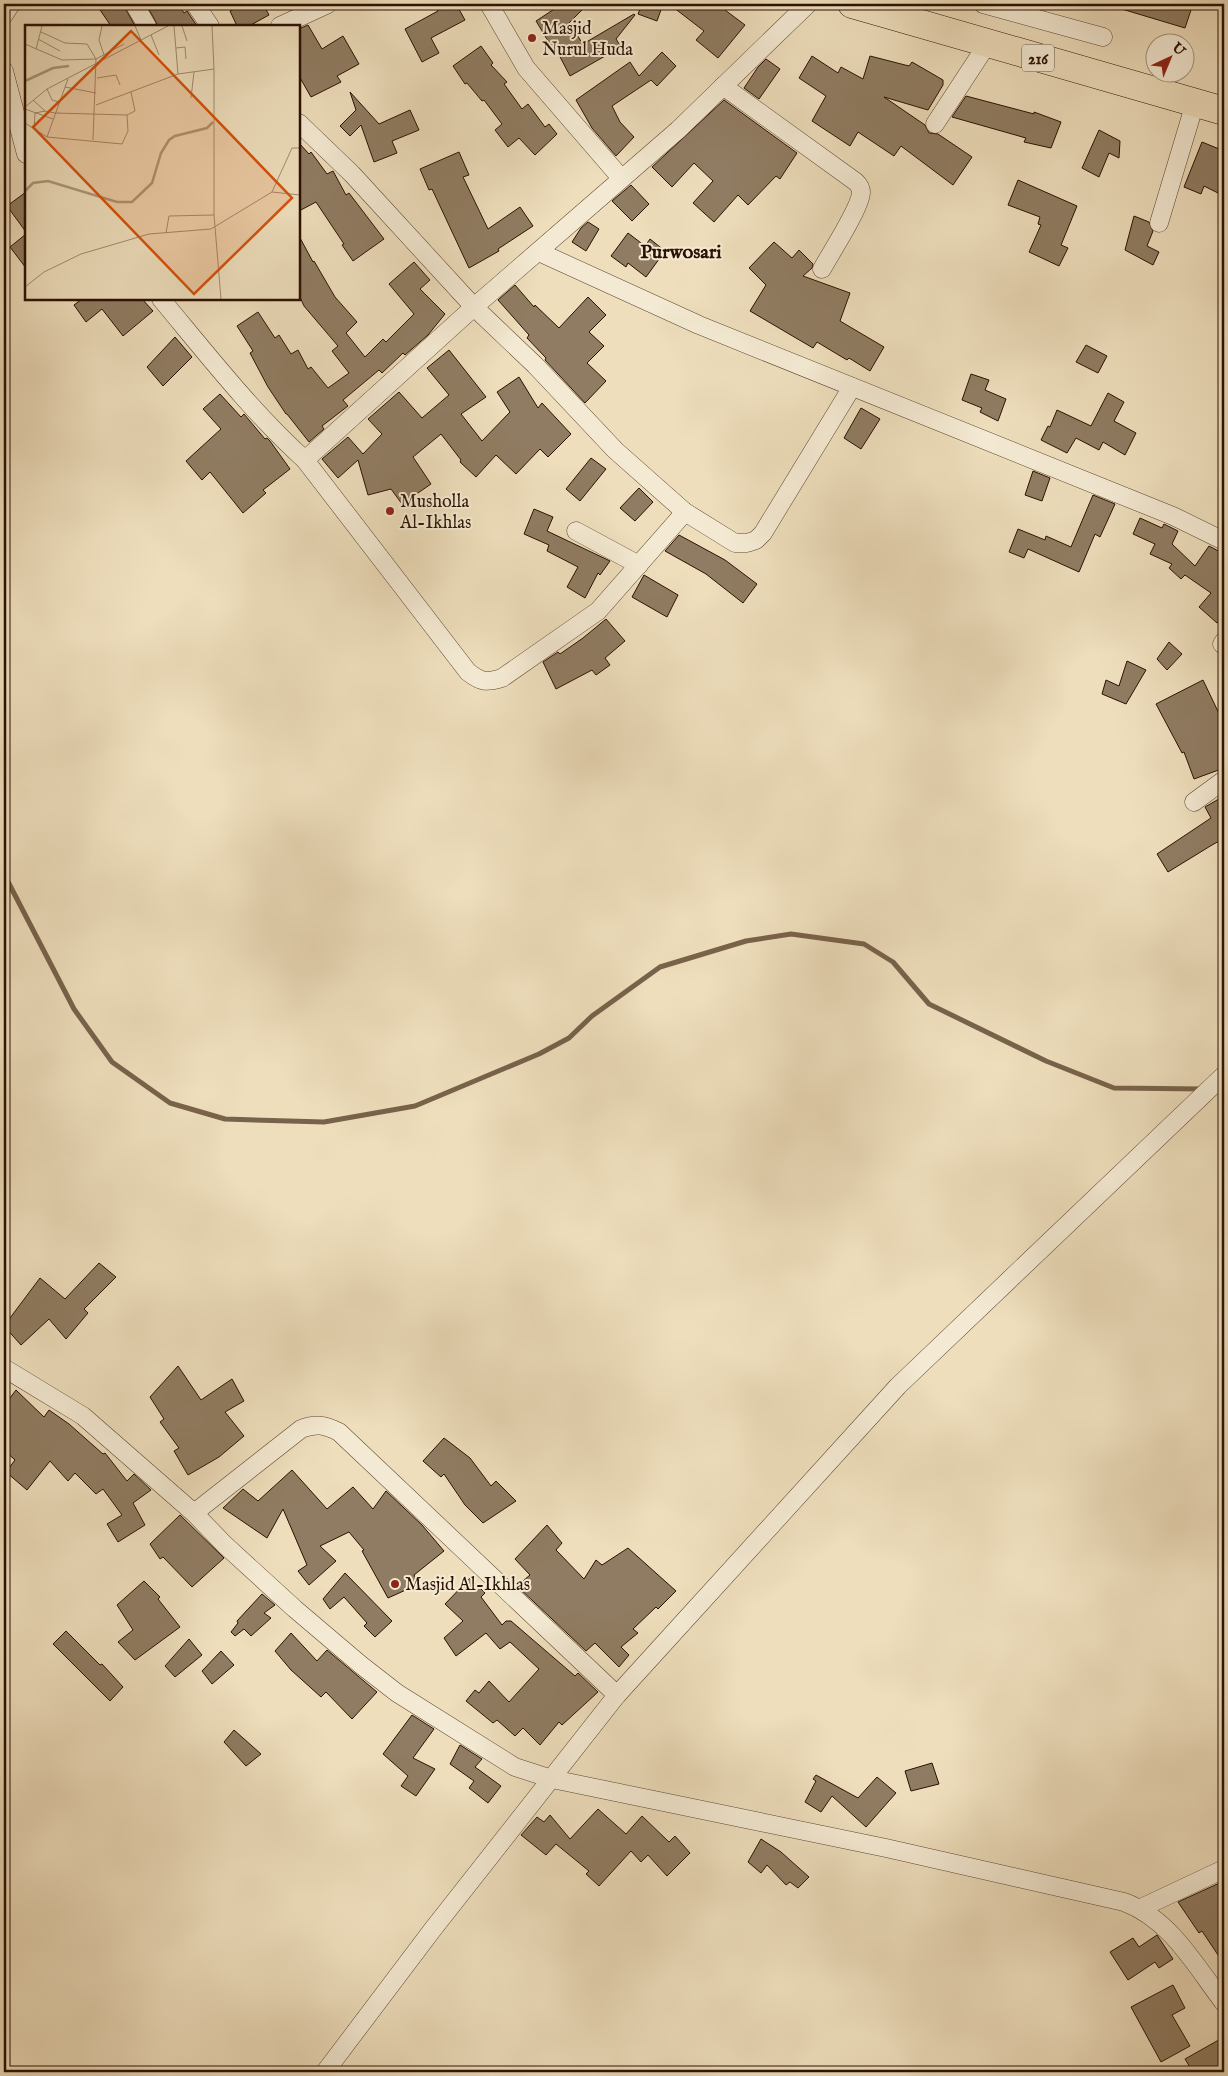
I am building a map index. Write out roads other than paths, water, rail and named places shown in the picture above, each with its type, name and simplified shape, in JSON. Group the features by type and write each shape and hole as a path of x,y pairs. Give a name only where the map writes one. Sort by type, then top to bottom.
{"main road":[{"name":"216","path":"852,4 1224,111"}],"street":[{"path":"4,15 11,4"},
{"path":"134,4 146,25"},
{"path":"196,4 209,25"},
{"path":"489,4 526,68 621,178"},
{"path":"304,460 474,307 678,130 808,4"},
{"path":"984,4 1103,38"},
{"path":"282,25 324,5"},
{"path":"935,124 988,43"},
{"path":"4,71 20,106 25,146"},
{"path":"723,86 859,185 861,194 859,200 822,269"},
{"path":"1159,223 1195,104"},
{"path":"300,124 352,174 474,307 535,365 615,450 685,512 735,542 747,543 756,540 763,533 852,387"},
{"path":"539,252 699,325 1173,516 1224,541"},
{"path":"162,300 264,421 304,460 468,672 479,680 490,681 502,678 585,622 598,611 685,512"},
{"path":"576,531 639,565"},
{"path":"1194,802 1224,780"},
{"path":"325,2072 433,1929 617,1695 898,1386 1224,1075"},
{"path":"4,1368 83,1416 194,1513 225,1545 361,1666 397,1693 515,1767 552,1779 886,1848 1090,1893 1141,1908 1167,1928 1224,2003"},
{"path":"194,1513 302,1429 313,1425 325,1426 339,1432 617,1695"},
{"path":"1141,1908 1224,1869"}],"waterway":[{"path":"4,874 74,1009 112,1062 170,1103 225,1119 324,1122 415,1106 539,1054 569,1038 592,1016 660,967 746,941 791,934 864,944 893,962 929,1004 1046,1061 1114,1088 1204,1089"}],"place":[{"name":"Masjid Nurul Huda","path":"532,38"},
{"name":"Musholla Al-Ikhlas","path":"390,511"},
{"name":"Masjid Al-Ikhlas","path":"395,1584"}],"district":[{"name":"Purwosari","path":"681,251"}]}
